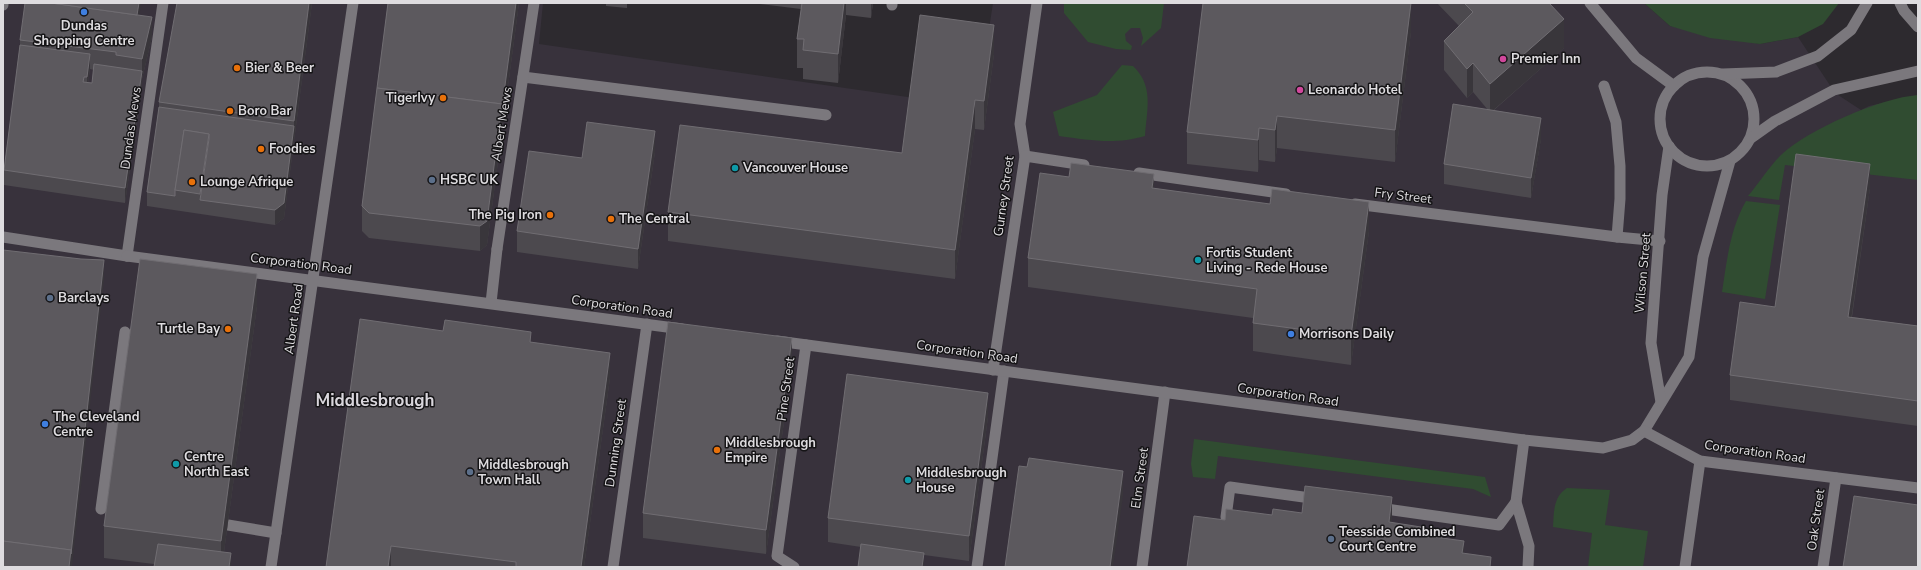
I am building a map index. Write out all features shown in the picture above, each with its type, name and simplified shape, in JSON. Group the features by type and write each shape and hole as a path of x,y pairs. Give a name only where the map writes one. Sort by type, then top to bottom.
{"street":[{"name":"Dundas Mews","path":"128,256 162,3"},
{"name":"Albert Road","path":"271,567 314,280 353,3"},
{"name":"Albert Mews","path":"491,303 497,249 534,3"},
{"name":"Gurney Street","path":"977,567 1025,156 1020,124 1038,3"},
{"path":"1590,3 1636,58 1674,86"},
{"path":"1867,3 1850,30 1818,56 1776,72 1718,74 1702,73 1687,77 1674,86 1665,99 1660,115 1662,131 1669,146 1678,156 1690,163 1704,166 1717,166 1730,160 1742,151 1751,138 1775,121 1834,90 1918,71"},
{"path":"1900,3 1904,11 1918,27"},
{"path":"1718,74 1733,80 1745,91 1752,106 1755,122 1751,138"},
{"path":"523,77 826,115"},
{"path":"1604,86 1616,122 1620,166 1620,199 1617,237"},
{"name":"Wilson Street","path":"1661,402 1651,343 1660,241 1662,195 1669,146"},
{"path":"1025,156 1095,166"},
{"path":"1644,431 1689,357 1703,257 1730,160"},
{"path":"1126,171 1296,195"},
{"name":"Fry Street","path":"1343,202 1617,237 1660,241"},
{"name":"Corporation Road","path":"3,237 128,256 694,330"},
{"name":"Dunning Street","path":"613,567 647,324"},
{"path":"101,508 125,332"},
{"name":"Corporation Road","path":"770,340 1524,440 1603,448 1632,440 1644,431 1700,460 1918,488"},
{"name":"Pine Street","path":"794,567 777,556 806,345"},
{"name":"Elm Street","path":"1142,567 1165,392"},
{"path":"1524,440 1516,502 1529,546 1528,567"},
{"path":"1685,567 1700,460"},
{"name":"Oak Street","path":"1823,567 1836,478"},
{"path":"1226,517 1230,487 1332,501"},
{"path":"1364,506 1499,525 1516,502"},
{"path":"228,525 276,533"}],"shaded area":[{"path":"3,3 543,3 539,44 977,107 993,3 1644,3 1670,26 1760,44 1798,37 1835,93 1861,110 1869,106 1918,95 1918,567 3,567"}],"green space":[{"path":"1064,3 1164,3 1161,28 1141,46 1143,38 1140,28 1131,28 1125,34 1126,41 1132,46 1131,50 1116,49 1088,42 1064,13"},
{"path":"1644,3 1839,3 1823,24 1798,37 1760,44 1710,38 1670,26"},
{"path":"1122,65 1133,66 1140,74 1147,90 1148,107 1145,136 1134,139 1102,141 1059,136 1053,112 1097,95"},
{"path":"1918,95 1918,180 1785,165 1779,200 1748,196 1781,155 1809,135 1865,108 1902,97"},
{"path":"1746,201 1780,205 1765,299 1722,292 1733,234 1736,223"},
{"path":"1194,439 1485,477 1491,497 1473,489 1218,456 1215,479 1193,477 1191,464"},
{"path":"1567,488 1610,490 1605,525 1648,531 1643,567 1588,567 1592,533 1553,527 1555,505 1559,496"}],"building":[{"path":"25,3 51,3 152,17 142,59 116,55 116,52 20,40"},
{"path":"51,3 139,3 137,15"},
{"path":"177,3 309,3 294,121 159,102"},
{"path":"388,3 516,3 502,108 502,104 377,88"},
{"path":"802,3 844,3 838,54 803,50 804,39 797,39"},
{"name":"Leonardo Hotel","path":"1203,3 1411,3 1395,130 1277,116 1275,130 1259,128 1258,140 1187,132"},
{"path":"1464,3 1549,3 1564,19 1490,84 1473,63 1467,69 1444,41 1473,12"},
{"name":"Vancouver House","path":"920,15 994,25 984,101 975,100 955,250 668,212 680,125 902,153"},
{"path":"20,45 90,54 87,77 84,77 83,82 92,83 94,64 142,71 125,188 4,170"},
{"name":"HSBC UK","path":"377,88 502,104 487,221 480,226 369,213 362,206"},
{"path":"1453,104 1541,118 1531,178 1444,164"},
{"path":"159,107 294,126 284,203 275,210 200,200 209,134 184,130 175,196 147,192"},
{"path":"587,122 655,131 638,249 517,231 529,151 582,158"},
{"path":"184,130 209,134 200,194 175,190"},
{"path":"1796,154 1870,164 1848,317 1918,326 1918,401 1730,375 1740,302 1775,307"},
{"name":"Fortis Student Living - Rede House","path":"1071,163 1154,174 1152,188 1270,204 1272,189 1369,202 1351,336 1253,323 1257,289 1028,258 1040,173 1069,177"},
{"name":"The Cleveland Centre","path":"3,250 81,259 104,260 71,554 71,550 3,541"},
{"name":"Centre North East","path":"140,259 257,274 221,541 104,526"},
{"name":"Middlesbrough Town Hall","path":"360,319 443,331 445,320 531,332 530,342 610,353 581,567 516,567 516,562 391,546 388,567 326,567"},
{"name":"Middlesbrough Empire","path":"668,322 792,338 766,530 643,513"},
{"name":"Middlesbrough House","path":"847,374 988,393 969,536 828,518"},
{"path":"1029,458 1123,471 1110,567 1005,567 1019,466 1027,467"},
{"path":"1305,486 1392,497 1389,522 1421,527 1420,535 1464,541 1462,553 1491,557 1490,567 1187,567 1194,516 1225,520 1226,509 1272,515 1273,509 1302,513"},
{"path":"1854,496 1918,505 1918,567 1843,567"},
{"path":"3,541 71,550 69,567 3,567"},
{"path":"158,544 231,553 229,567 154,567"},
{"path":"861,544 924,553 922,567 858,567"}],"place":[{"name":"Dundas Shopping Centre","path":"84,12"},
{"name":"Premier Inn","path":"1503,59"},
{"name":"Bier & Beer","path":"237,68"},
{"name":"Leonardo Hotel","path":"1300,90"},
{"name":"TigerIvy","path":"443,98"},
{"name":"Boro Bar","path":"230,111"},
{"name":"Foodies","path":"261,149"},
{"name":"Vancouver House","path":"735,168"},
{"name":"HSBC UK","path":"432,180"},
{"name":"Lounge Afrique","path":"192,182"},
{"name":"The Pig Iron","path":"550,215"},
{"name":"The Central","path":"611,219"},
{"name":"Fortis Student Living - Rede House","path":"1198,260"},
{"name":"Barclays","path":"50,298"},
{"name":"Turtle Bay","path":"228,329"},
{"name":"Morrisons Daily","path":"1291,334"},
{"name":"The Cleveland Centre","path":"45,424"},
{"name":"Middlesbrough Empire","path":"717,450"},
{"name":"Centre North East","path":"176,464"},
{"name":"Middlesbrough Town Hall","path":"470,472"},
{"name":"Middlesbrough House","path":"908,480"},
{"name":"Teesside Combined Court Centre","path":"1331,539"}],"district":[{"name":"Middlesbrough","path":"375,400"}]}
